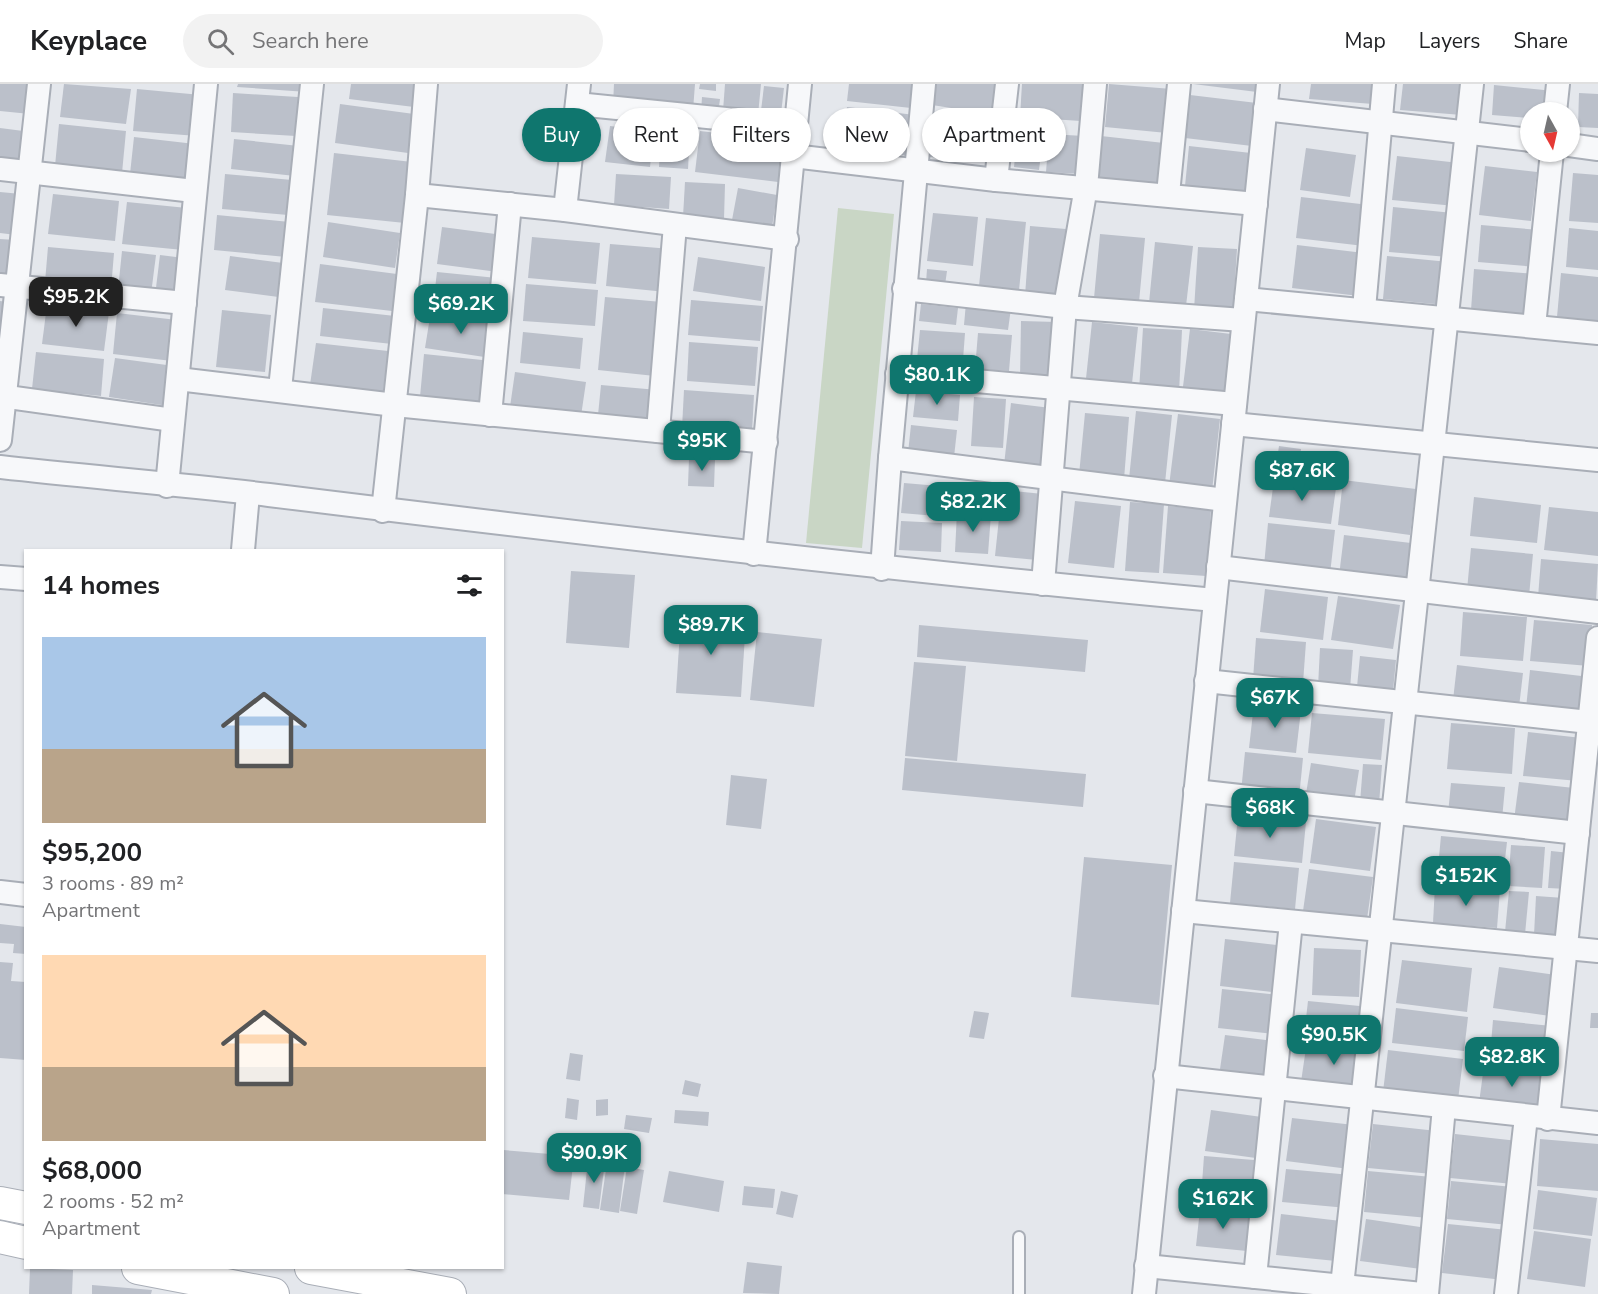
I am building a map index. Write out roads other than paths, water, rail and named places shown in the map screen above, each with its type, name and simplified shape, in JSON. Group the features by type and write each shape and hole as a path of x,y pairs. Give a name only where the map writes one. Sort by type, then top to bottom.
{"main road":[{"path":"0,1203 24,1208"},
{"path":"0,1237 24,1243"},
{"path":"141,1269 173,1279 273,1294"},
{"path":"316,1269 450,1294"}],"street":[{"path":"0,440 9,286 31,173 39,84"},
{"path":"167,486 206,84"},
{"path":"280,389 312,84"},
{"path":"383,511 417,195 426,84"},
{"path":"798,108 800,84"},
{"path":"882,569 904,289 924,84"},
{"path":"996,180 1008,84"},
{"path":"1043,585 1065,307 1086,187 1095,84"},
{"path":"1168,194 1179,84"},
{"path":"1144,1294 1268,84"},
{"path":"1364,309 1384,84"},
{"path":"1342,1286 1364,1098 1380,931 1395,814 1432,442 1448,317 1472,84"},
{"path":"1557,102 1558,84"},
{"path":"566,210 578,94 711,114"},
{"path":"1266,109 1520,139"},
{"path":"1580,147 1598,149"},
{"path":"811,158 996,180 1168,194 1256,204"},
{"path":"754,554 787,239 793,162"},
{"path":"1534,326 1551,162"},
{"path":"0,170 194,191"},
{"path":"417,195 566,210 787,239"},
{"path":"490,415 510,204"},
{"path":"658,431 675,225"},
{"path":"9,286 185,303"},
{"path":"904,289 1065,307 1364,309 1598,333"},
{"path":"897,374 1058,390 1432,442 1598,460"},
{"path":"178,379 280,389 395,405 766,442"},
{"path":"3,397 173,420"},
{"path":"890,458 1225,500"},
{"path":"0,467 882,569 1215,600"},
{"path":"243,549 248,494"},
{"path":"1218,567 1598,612"},
{"path":"0,577 24,579"},
{"path":"1506,1294 1565,948 1578,833 1592,763 1589,722 1598,638"},
{"path":"1206,681 1407,700 1589,722"},
{"path":"1195,791 1578,833"},
{"path":"0,892 24,895"},
{"path":"1183,911 1598,951"},
{"path":"1255,1277 1292,922"},
{"path":"1166,1076 1276,1086 1537,1118 1598,1123"},
{"path":"1427,1294 1444,1107"},
{"path":"1146,1266 1422,1294"}],"lane":[{"path":"1019,1237 1019,1294"}]}
